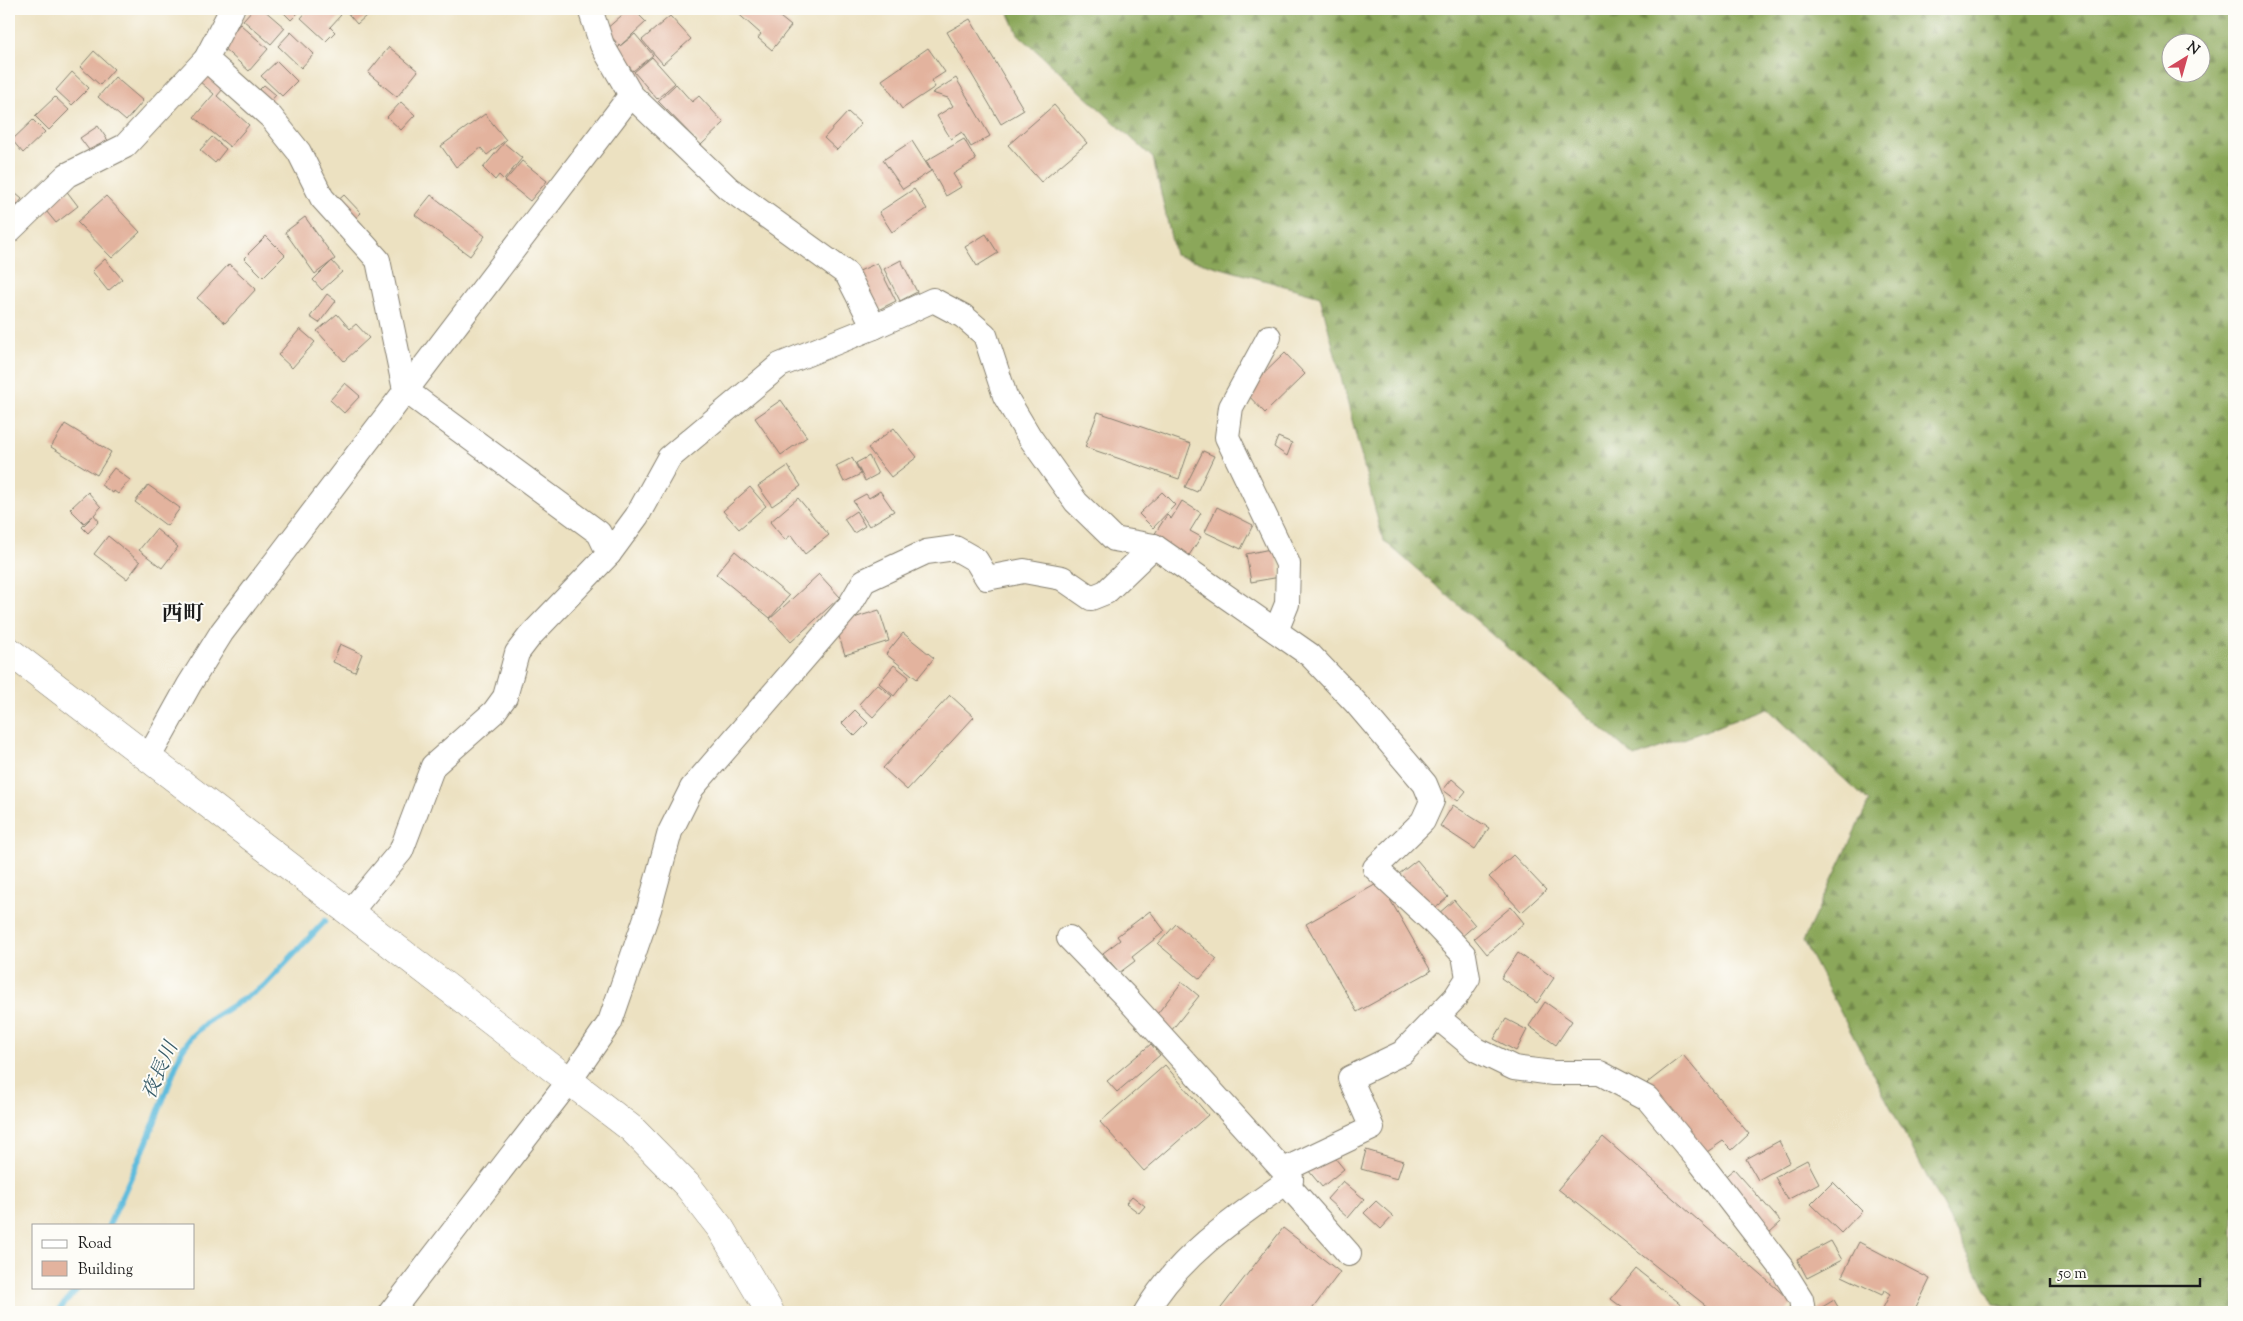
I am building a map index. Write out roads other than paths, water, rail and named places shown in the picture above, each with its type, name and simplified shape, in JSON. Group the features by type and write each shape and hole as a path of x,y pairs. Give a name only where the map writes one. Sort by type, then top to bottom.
{"street":[{"path":"9,230 67,175 125,146 206,59 232,9"},
{"path":"590,9 602,45 631,96 728,188 847,274 874,328"},
{"path":"206,59 271,117 299,152 322,198 378,260 405,390 599,533 609,554"},
{"path":"149,757 189,685 222,632 631,96"},
{"path":"350,912 401,851 434,766 494,712 505,697 517,654 530,636 609,554 637,516 669,458 780,365 874,328 933,300 963,316 985,335 1006,396 1029,436 1076,502 1114,539 1154,546 1310,655 1356,703 1425,784 1432,802 1423,821 1375,868 1464,955 1468,978 1455,998 1402,1053 1350,1078 1372,1128 1288,1168 1288,1181"},
{"path":"1269,337 1231,407 1227,437 1288,564 1287,604 1276,631"},
{"path":"391,1312 570,1080 610,1022 649,909 670,832 692,788 850,605 864,581 926,552 955,548 976,560 987,578 1024,571 1062,578 1091,598 1106,592 1154,546"},
{"path":"9,651 570,1080 632,1130 686,1185 720,1229 770,1312"},
{"path":"1070,938 1126,996 1288,1181 1349,1254"},
{"path":"1437,1017 1477,1050 1514,1068 1553,1074 1600,1073 1646,1098 1700,1162 1781,1267 1802,1299 1803,1312"},
{"path":"1146,1312 1179,1269 1209,1238 1288,1181"}],"waterway":[{"name":"夜長川","path":"109,1224 146,1144 182,1050 192,1036 208,1021 264,986 325,921"},
{"name":"夜長川","path":"57,1312 78,1288"}],"district":[{"name":"西町","path":"183,613"}]}
